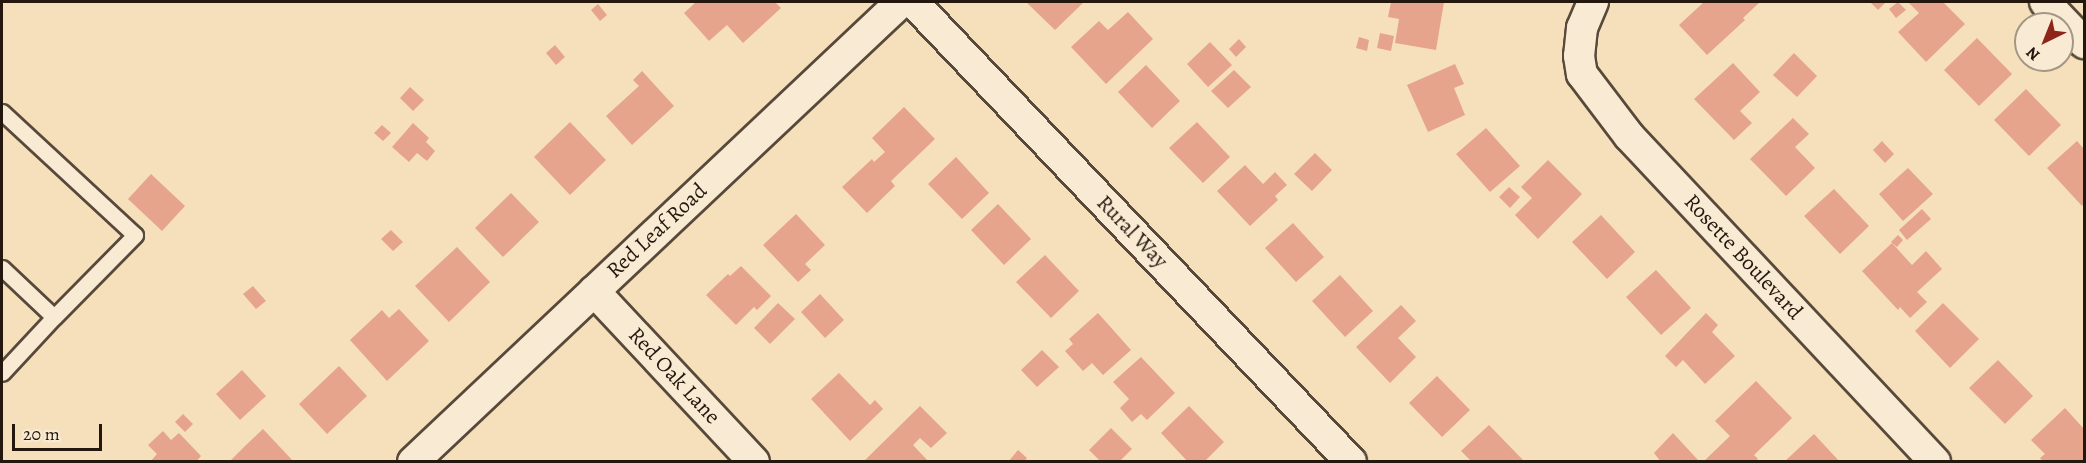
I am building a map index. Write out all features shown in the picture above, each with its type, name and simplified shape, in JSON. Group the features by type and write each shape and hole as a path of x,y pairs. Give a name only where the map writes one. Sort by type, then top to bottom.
{"street":[{"name":"Red Leaf Road","path":"413,462 901,2"},
{"name":"Rural Way","path":"913,2 1351,462"},
{"name":"Rosette Boulevard","path":"1593,2 1582,28 1579,56 1582,74 1629,136 1935,462"},
{"path":"2045,2 2085,44"},
{"name":"Red Oak Lane","path":"594,291 754,462"}],"lane":[{"path":"2,112 135,235 2,373"},
{"path":"2,268 54,317"}],"building":[{"path":"696,2 775,2 781,8 743,43 727,25 709,41 684,13"},
{"path":"1026,2 1084,2 1055,30"},
{"path":"1391,2 1444,2 1436,50 1395,43 1399,19 1388,17"},
{"path":"1704,2 1760,2 1743,18 1745,20 1707,55 1679,25"},
{"path":"1870,2 1886,2 1878,10"},
{"path":"1898,2 1906,10 1896,18 1889,9"},
{"path":"1908,2 1943,2 1965,24 1926,62 1898,32 1919,13"},
{"path":"598,4 607,15 600,21 591,10"},
{"path":"1128,12 1153,39 1106,84 1071,47 1099,21 1108,30"},
{"path":"1380,33 1394,36 1391,51 1377,48"},
{"path":"1359,37 1369,40 1367,51 1356,48"},
{"path":"1977,38 2012,74 1979,106 1944,70"},
{"path":"1239,39 1246,47 1236,57 1229,49"},
{"path":"1210,42 1232,65 1208,87 1187,64"},
{"path":"555,45 565,57 556,65 546,53"},
{"path":"1794,53 1817,76 1797,97 1773,75"},
{"path":"1733,63 1760,92 1740,111 1752,123 1734,140 1694,99"},
{"path":"1455,64 1464,84 1454,88 1465,115 1428,132 1407,85"},
{"path":"1146,65 1180,101 1152,128 1118,92"},
{"path":"1234,70 1251,87 1228,108 1211,91"},
{"path":"642,71 674,106 632,145 606,116 639,86 633,80"},
{"path":"410,87 424,100 413,111 400,98"},
{"path":"2026,89 2061,125 2029,156 1994,120"},
{"path":"904,107 935,139 891,181 895,186 867,213 842,187 872,159 874,162 885,152 872,138"},
{"path":"1793,118 1809,134 1795,147 1815,168 1786,196 1750,159"},
{"path":"570,122 606,160 570,195 534,157"},
{"path":"1197,122 1230,157 1203,183 1169,148"},
{"path":"413,123 429,138 426,142 435,151 427,161 417,153 409,162 392,147"},
{"path":"382,125 391,133 383,141 374,133"},
{"path":"1486,128 1520,166 1490,192 1456,154"},
{"path":"1882,141 1894,154 1885,163 1873,150"},
{"path":"2077,141 2084,149 2084,203 2082,206 2047,168"},
{"path":"1315,153 1332,170 1312,191 1294,174"},
{"path":"956,157 989,193 962,219 928,184"},
{"path":"1548,160 1582,194 1538,239 1515,215 1532,198 1521,187"},
{"path":"1245,165 1263,184 1275,172 1287,185 1275,196 1278,200 1250,226 1217,191"},
{"path":"1908,168 1933,194 1903,221 1879,194"},
{"path":"151,174 185,206 162,231 128,199"},
{"path":"1509,187 1520,197 1510,208 1499,197"},
{"path":"1834,189 1869,226 1840,254 1804,216"},
{"path":"511,193 539,222 503,257 475,228"},
{"path":"998,204 1031,239 1004,265 971,230"},
{"path":"1922,209 1931,219 1907,240 1899,230"},
{"path":"796,214 825,245 805,264 811,270 798,282 763,245"},
{"path":"1601,215 1635,252 1607,279 1572,242"},
{"path":"1293,223 1324,257 1296,282 1265,248"},
{"path":"391,230 403,242 393,251 381,239"},
{"path":"1898,235 1903,240 1897,247 1891,242"},
{"path":"1892,243 1912,265 1926,251 1942,269 1917,292 1927,302 1910,318 1900,307 1898,310 1862,271"},
{"path":"457,247 490,282 449,322 415,286"},
{"path":"1045,255 1079,291 1051,318 1016,282"},
{"path":"741,266 771,296 757,310 754,307 736,325 706,295 728,274 730,276"},
{"path":"1656,270 1691,308 1661,335 1626,297"},
{"path":"1340,275 1373,311 1345,337 1312,301"},
{"path":"253,286 266,301 256,309 243,294"},
{"path":"820,294 844,320 825,338 801,312"},
{"path":"778,303 795,319 770,344 754,328"},
{"path":"1943,303 1979,339 1950,368 1915,331"},
{"path":"1401,305 1416,321 1398,338 1416,357 1390,383 1356,347"},
{"path":"399,309 429,341 387,381 350,340 382,310 389,318"},
{"path":"1098,313 1131,350 1103,375 1092,363 1083,371 1065,351 1073,344 1069,339"},
{"path":"1706,313 1718,325 1712,332 1735,356 1705,384 1683,360 1676,367 1665,356"},
{"path":"1042,350 1059,367 1037,387 1021,370"},
{"path":"1141,357 1175,393 1147,420 1141,414 1132,422 1120,408 1129,399 1113,382"},
{"path":"1998,360 2033,396 2005,424 1969,388"},
{"path":"339,366 367,396 327,434 299,404"},
{"path":"242,370 266,396 240,420 216,394"},
{"path":"839,373 870,405 875,400 883,409 850,441 811,399"},
{"path":"1437,376 1470,410 1442,437 1409,403"},
{"path":"1756,381 1792,418 1754,455 1758,459 1756,462 1703,462 1730,436 1715,421"},
{"path":"920,406 947,433 931,448 920,438 913,445 929,462 863,462"},
{"path":"1189,406 1224,442 1204,462 1188,462 1161,433"},
{"path":"2065,408 2084,429 2084,462 2043,462 2040,458 2045,454 2031,440"},
{"path":"183,414 193,424 185,432 175,422"},
{"path":"1489,425 1523,460 1521,462 1472,462 1461,451"},
{"path":"1111,428 1132,449 1119,462 1101,462 1089,450"},
{"path":"263,429 294,462 229,462 245,446"},
{"path":"163,431 171,440 179,433 201,456 196,462 150,462 157,454 148,445"},
{"path":"1673,433 1698,460 1697,462 1661,462 1654,453"},
{"path":"1814,434 1840,462 1784,462"},
{"path":"1018,450 1027,458 1024,462 1008,462"}]}
